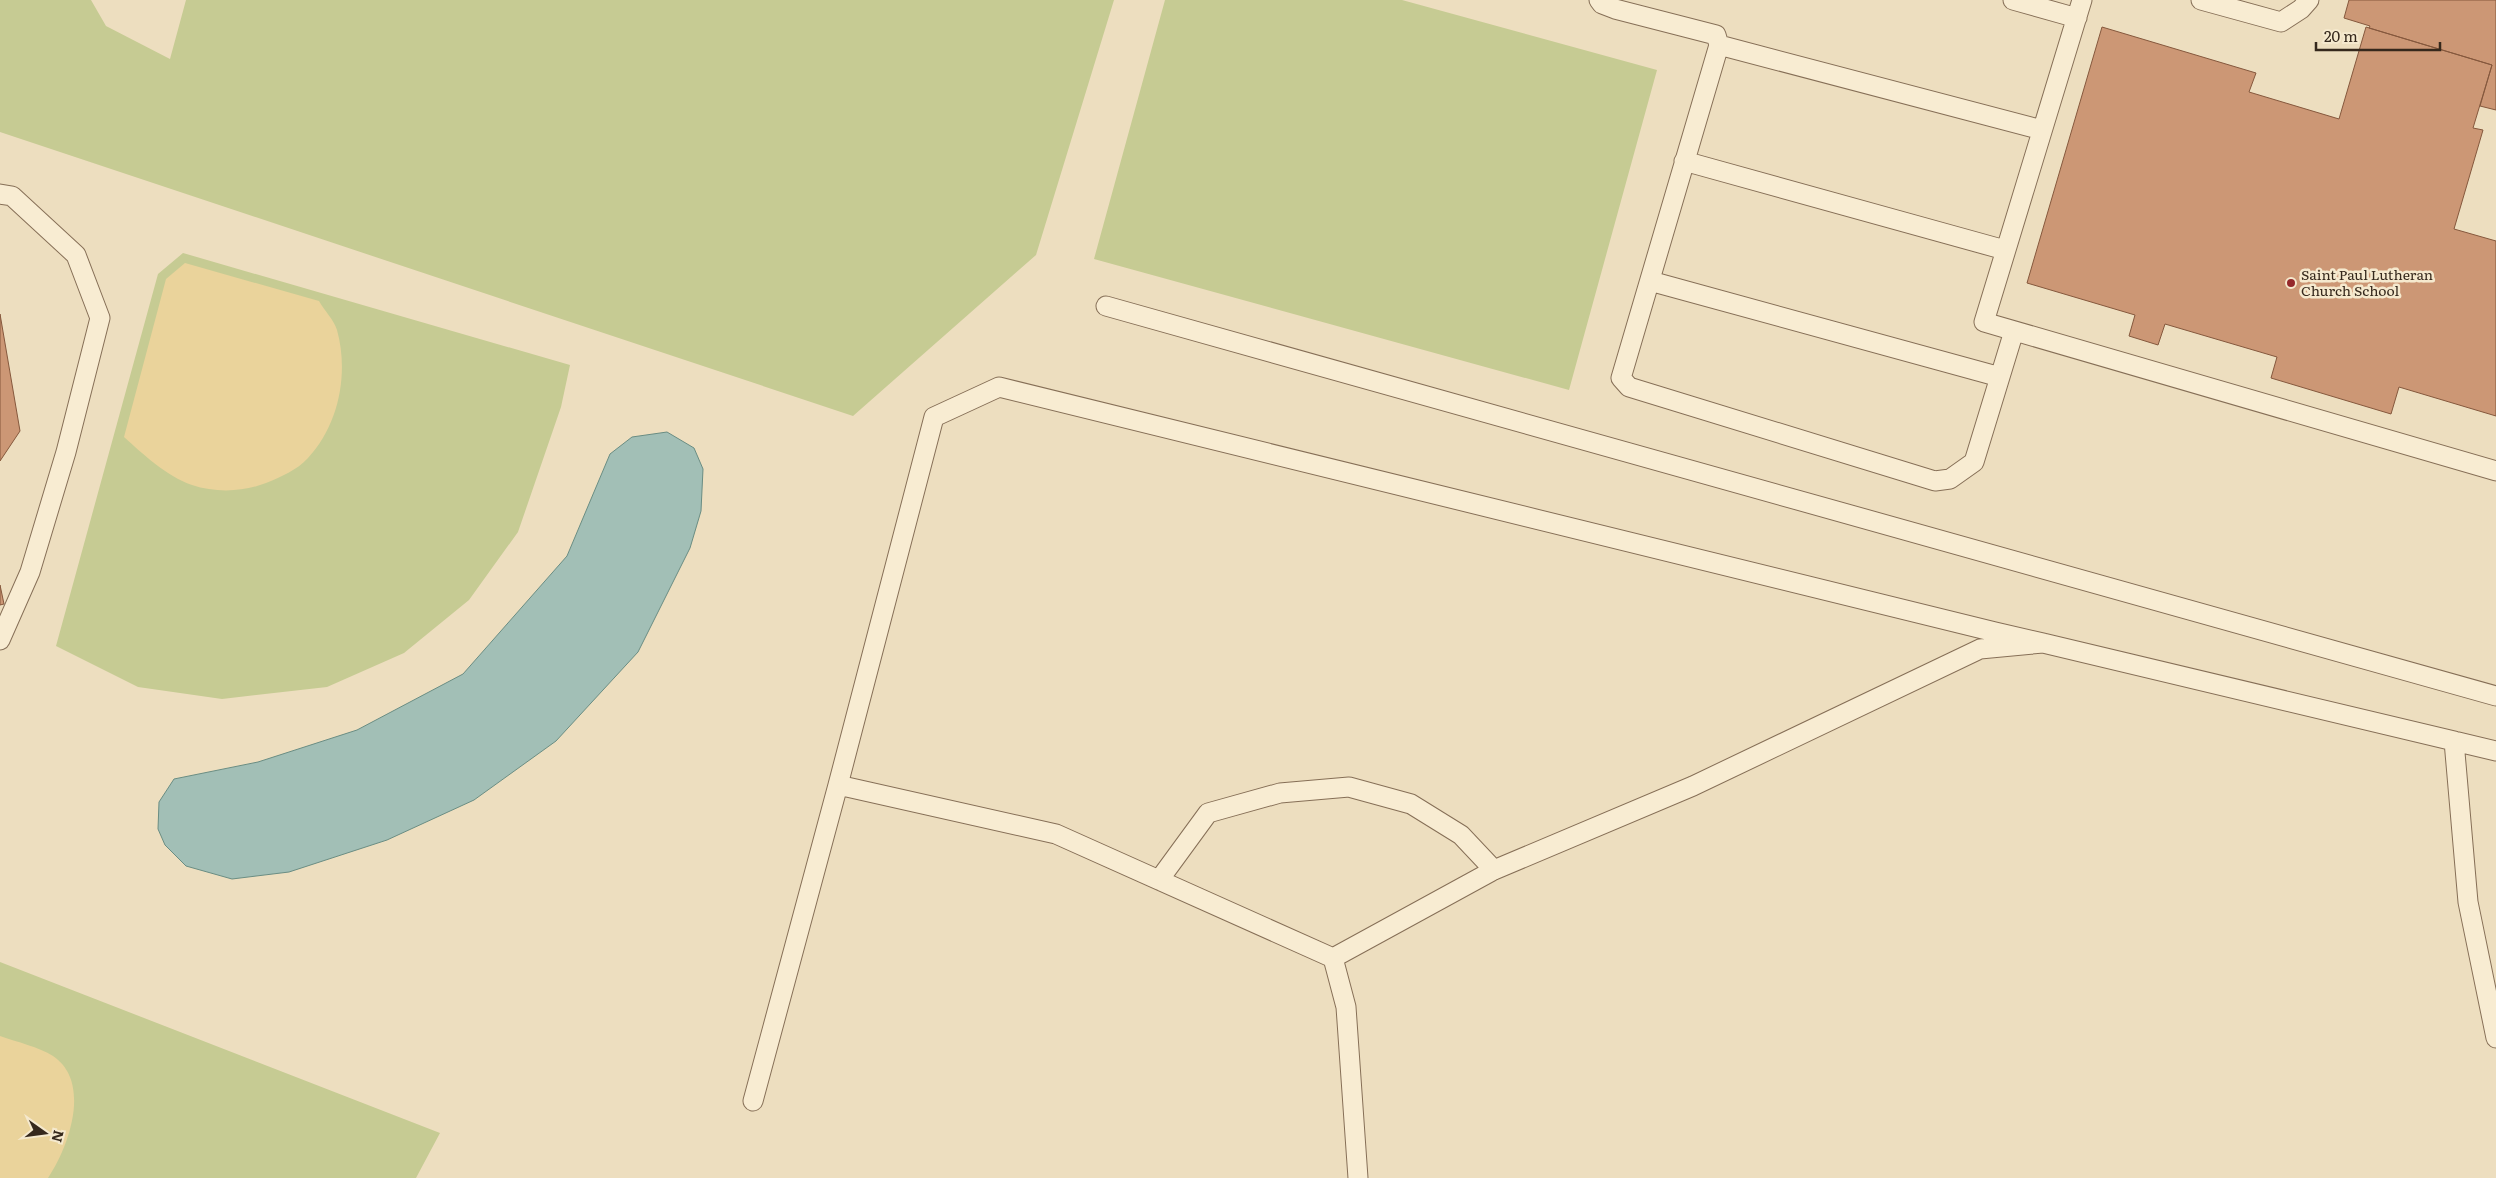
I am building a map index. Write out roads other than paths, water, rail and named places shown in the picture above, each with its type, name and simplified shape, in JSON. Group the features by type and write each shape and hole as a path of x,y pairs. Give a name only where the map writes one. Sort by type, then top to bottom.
{"lane":[{"path":"1599,0 1602,4 1615,9 1716,35 1718,44 1621,378 1629,387 1935,480 1950,479 1974,462 2014,331"},
{"path":"2013,0 2077,18"},
{"path":"2082,0 1984,322 2496,471"},
{"path":"2201,0 2281,22 2300,9 2309,0"},
{"path":"1718,44 2042,130"},
{"path":"1684,161 2005,250"},
{"path":"0,194 12,196 76,255 100,318 66,452 30,572 0,640"},
{"path":"1650,281 2000,377"},
{"path":"1106,306 2496,696"},
{"path":"753,1101 934,418 999,387 2043,643 2496,751"},
{"path":"1333,958 1494,870 1693,786 1980,649 2043,643"},
{"path":"2454,741 2468,902 2496,1038"},
{"path":"838,784 1056,834 1333,958"},
{"path":"1159,880 1208,813 1280,793 1349,787 1411,804 1461,835 1494,870"},
{"path":"1333,958 1346,1007 1358,1178"}],"water":[{"path":"667,432 694,448 703,469 701,511 690,548 638,652 556,741 474,800 387,840 289,872 232,879 186,866 165,845 158,829 159,802 174,779 258,762 357,730 463,674 567,556 610,454 632,437"}],"place":[{"name":"Saint Paul Lutheran Church School","path":"2291,283"}]}
